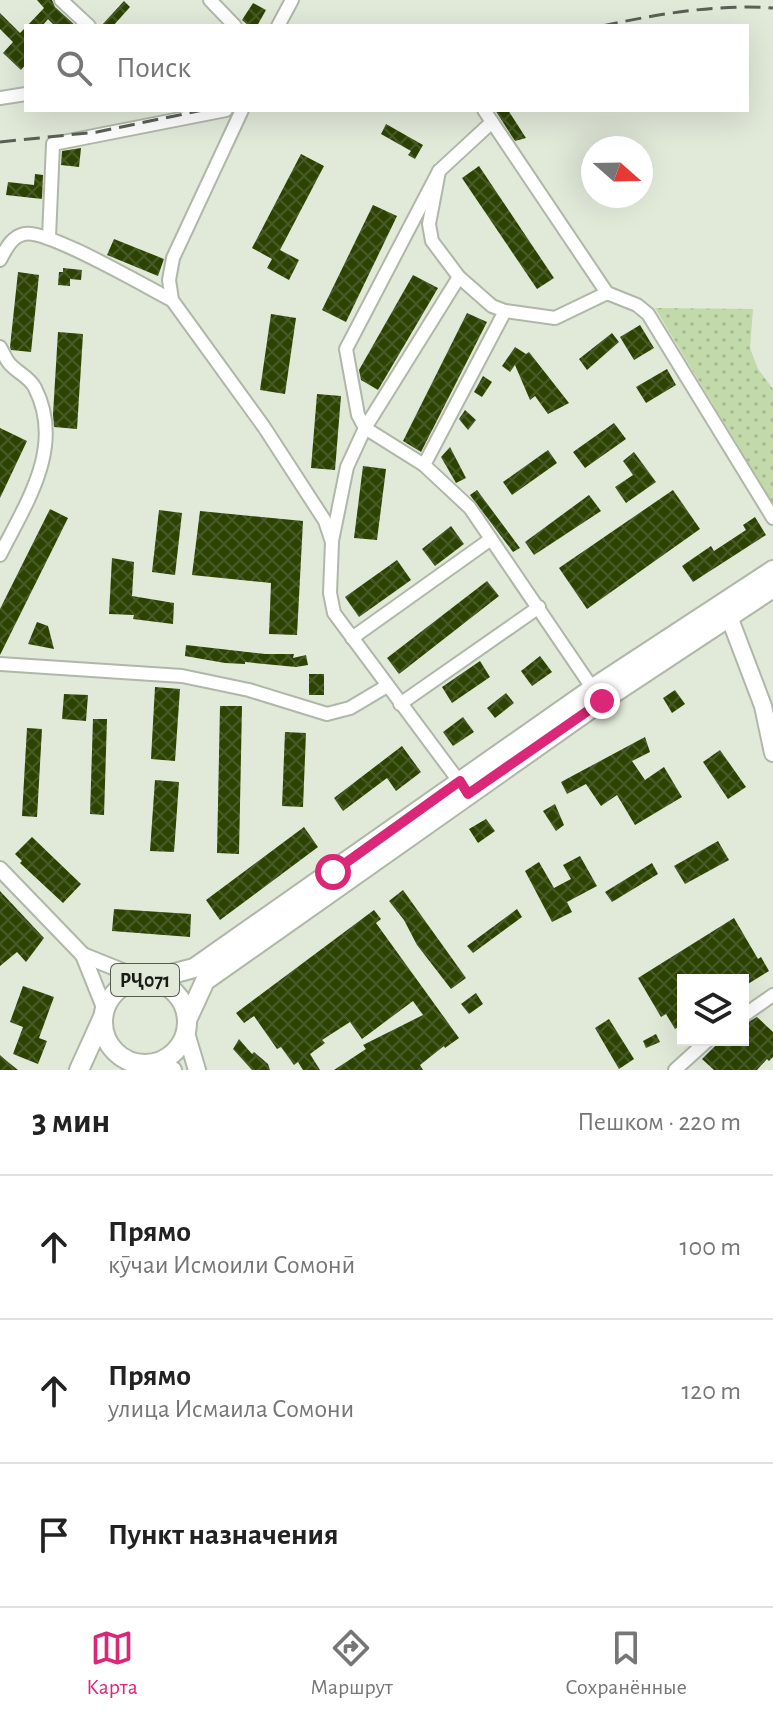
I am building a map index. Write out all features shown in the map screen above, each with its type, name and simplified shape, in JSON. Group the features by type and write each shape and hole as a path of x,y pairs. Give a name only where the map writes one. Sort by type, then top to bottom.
{"main road":[{"path":"147,980 194,968 726,610 773,570"},
{"path":"726,610 773,588"},
{"path":"726,610 763,706 773,753"},
{"path":"109,1070 133,1063 165,1066 180,1046 205,981 464,787"},
{"name":"РҶ071","path":"133,1063 113,1050 107,1041 104,1014 110,998 120,988 147,980 171,989 179,997 186,1026"},
{"path":"79,1070 104,1014"},
{"path":"186,1026 197,1070"}],"street":[{"path":"61,0 87,24"},
{"path":"210,0 233,24"},
{"path":"279,24 292,0"},
{"path":"0,87 5,97"},
{"path":"49,237 53,144 216,112"},
{"path":"172,300 169,280 173,258 241,112"},
{"path":"485,112 607,293 637,305 648,314 773,518"},
{"path":"492,122 439,171 346,349 358,415 365,428 424,465 470,508 597,695"},
{"path":"439,171 429,224 432,241 459,277 492,306 505,311 555,318 607,293"},
{"path":"0,260 11,241 26,233 49,237 172,300 264,427 325,521 332,542"},
{"path":"459,277 365,428 347,467 332,542 330,593 334,613 464,787"},
{"path":"424,465 505,311"},
{"path":"0,347 8,362 35,385 44,415 46,446 39,480 0,555"},
{"path":"352,638 491,539"},
{"path":"400,704 539,607"},
{"path":"0,664 182,676 249,690 327,714 350,708 387,686"},
{"path":"0,869 83,955 104,1014"},
{"path":"83,955 147,980"},
{"path":"749,1012 773,995"},
{"path":"675,1070 701,1046"}],"green space":[{"path":"655,308 753,309 750,348 758,369 773,389 773,504"}],"building":[{"path":"37,0 52,0 55,7 74,24 53,24 48,19 44,24 29,24 44,8"},
{"path":"124,1 130,7 115,24 103,24"},
{"path":"253,3 266,10 258,24 247,24 242,20"},
{"path":"0,13 20,33 24,29 24,66 21,70 3,53 13,42 0,29"},
{"path":"496,112 509,112 526,138 515,141"},
{"path":"386,124 423,145 415,159 408,155 411,151 381,134"},
{"path":"81,148 79,167 61,165 62,151"},
{"path":"301,154 324,166 280,250 299,260 289,280 267,268 272,259 252,248"},
{"path":"479,166 554,278 537,289 462,178"},
{"path":"35,174 43,175 42,199 6,195 8,182 34,185"},
{"path":"373,205 397,216 346,322 322,310"},
{"path":"114,239 164,259 158,276 107,255"},
{"path":"63,268 82,270 81,280 70,279 70,286 58,285 59,272 63,272"},
{"path":"18,272 39,275 31,352 11,350 10,347"},
{"path":"413,275 438,288 378,390 361,380 359,370"},
{"path":"467,313 487,322 421,452 403,441"},
{"path":"271,314 296,318 285,394 260,390"},
{"path":"640,325 654,348 634,360 620,337"},
{"path":"58,332 83,334 77,429 54,427"},
{"path":"612,333 619,342 587,370 579,359"},
{"path":"515,347 526,354 529,352 569,403 548,414 535,396 530,400 515,365 510,372 502,366"},
{"path":"667,369 676,385 646,403 636,387"},
{"path":"483,376 492,382 482,397 474,392"},
{"path":"317,394 341,396 335,470 311,468"},
{"path":"465,410 476,420 468,430 459,419"},
{"path":"614,423 626,439 585,468 573,452"},
{"path":"0,428 27,441 0,498"},
{"path":"450,447 466,478 456,483 441,457"},
{"path":"548,450 557,463 512,495 503,482"},
{"path":"634,452 656,482 626,503 615,487 633,475 623,461"},
{"path":"363,466 386,469 377,540 354,538"},
{"path":"477,490 520,548 513,552 470,495"},
{"path":"673,490 700,529 587,609 559,568"},
{"path":"589,495 601,511 534,555 525,542"},
{"path":"50,509 68,518 0,655 0,609"},
{"path":"159,510 182,513 175,575 152,572"},
{"path":"200,511 303,521 297,635 269,634 271,583 192,575"},
{"path":"755,517 766,535 693,582 682,566 711,546 714,551 746,530 743,525"},
{"path":"451,526 464,544 435,566 422,549"},
{"path":"112,558 134,562 132,596 174,603 173,624 133,619 134,615 109,614"},
{"path":"397,560 411,580 359,617 345,597"},
{"path":"487,581 499,596 399,674 387,658"},
{"path":"37,622 48,626 54,649 28,644"},
{"path":"186,645 265,654 294,654 293,658 306,655 308,665 225,663 185,656"},
{"path":"540,656 552,672 532,686 521,671"},
{"path":"480,661 490,677 452,703 442,687"},
{"path":"309,674 324,674 324,695 309,695"},
{"path":"155,687 180,689 175,761 151,759"},
{"path":"675,690 685,704 672,713 663,698"},
{"path":"506,693 514,703 495,718 487,708"},
{"path":"64,694 88,695 86,721 62,719"},
{"path":"220,706 242,706 239,854 217,853"},
{"path":"463,717 474,732 453,746 443,732"},
{"path":"93,719 107,719 104,815 90,814"},
{"path":"27,728 42,729 37,817 22,816"},
{"path":"285,732 306,733 303,807 282,806"},
{"path":"645,737 650,752 632,761 645,780 664,767 682,797 635,825 617,795 601,806 586,784 567,794 561,782"},
{"path":"402,746 421,772 396,791 387,778 343,811 334,798"},
{"path":"720,750 746,787 728,799 703,762"},
{"path":"155,780 179,782 174,852 150,851"},
{"path":"555,804 564,825 556,831 543,811"},
{"path":"486,819 495,831 478,843 469,829"},
{"path":"304,827 318,847 220,920 206,900"},
{"path":"32,837 81,884 63,903 20,863 22,861 15,854"},
{"path":"718,841 729,860 685,884 674,866"},
{"path":"580,856 597,886 567,902 572,912 552,922 525,871 539,862 554,888 571,879 563,865"},
{"path":"652,863 658,874 612,902 605,892"},
{"path":"403,890 466,978 451,989 417,945 404,920 389,901"},
{"path":"0,891 44,938 26,962 17,952 0,966"},
{"path":"114,909 191,914 190,937 112,931"},
{"path":"517,909 522,917 473,953 467,946"},
{"path":"374,910 381,919 376,923 459,1038 420,1065 423,1070 334,1070 366,1049 363,1045 423,1015 413,1001 362,1039 350,1022 322,1040 325,1043 310,1054 320,1070 303,1070 298,1062 294,1065 281,1047 277,1049 254,1016 244,1023 236,1013"},
{"path":"734,918 758,959 761,957 769,971 749,983 749,974 677,974 675,1029 666,1014 661,1017 638,978"},
{"path":"23,986 54,997 39,1038 47,1041 38,1064 13,1054 23,1027 10,1022"},
{"path":"476,993 483,1004 469,1014 461,1004"},
{"path":"757,1017 773,1032 773,1057 769,1061 767,1059 757,1070 714,1070 702,1059 715,1046 749,1046 749,1022"},
{"path":"609,1019 634,1059 619,1069 595,1028"},
{"path":"656,1034 660,1042 646,1048 643,1041"},
{"path":"239,1039 252,1054 254,1052 268,1064 270,1070 252,1070 233,1049"},
{"path":"0,1055 8,1062 18,1070 0,1070"}],"railway":[{"path":"612,24 687,11 730,7 773,8"},
{"path":"0,142 97,132 193,112"}],"route":[{"path":"333,872 460,781 468,794 602,701"}]}
